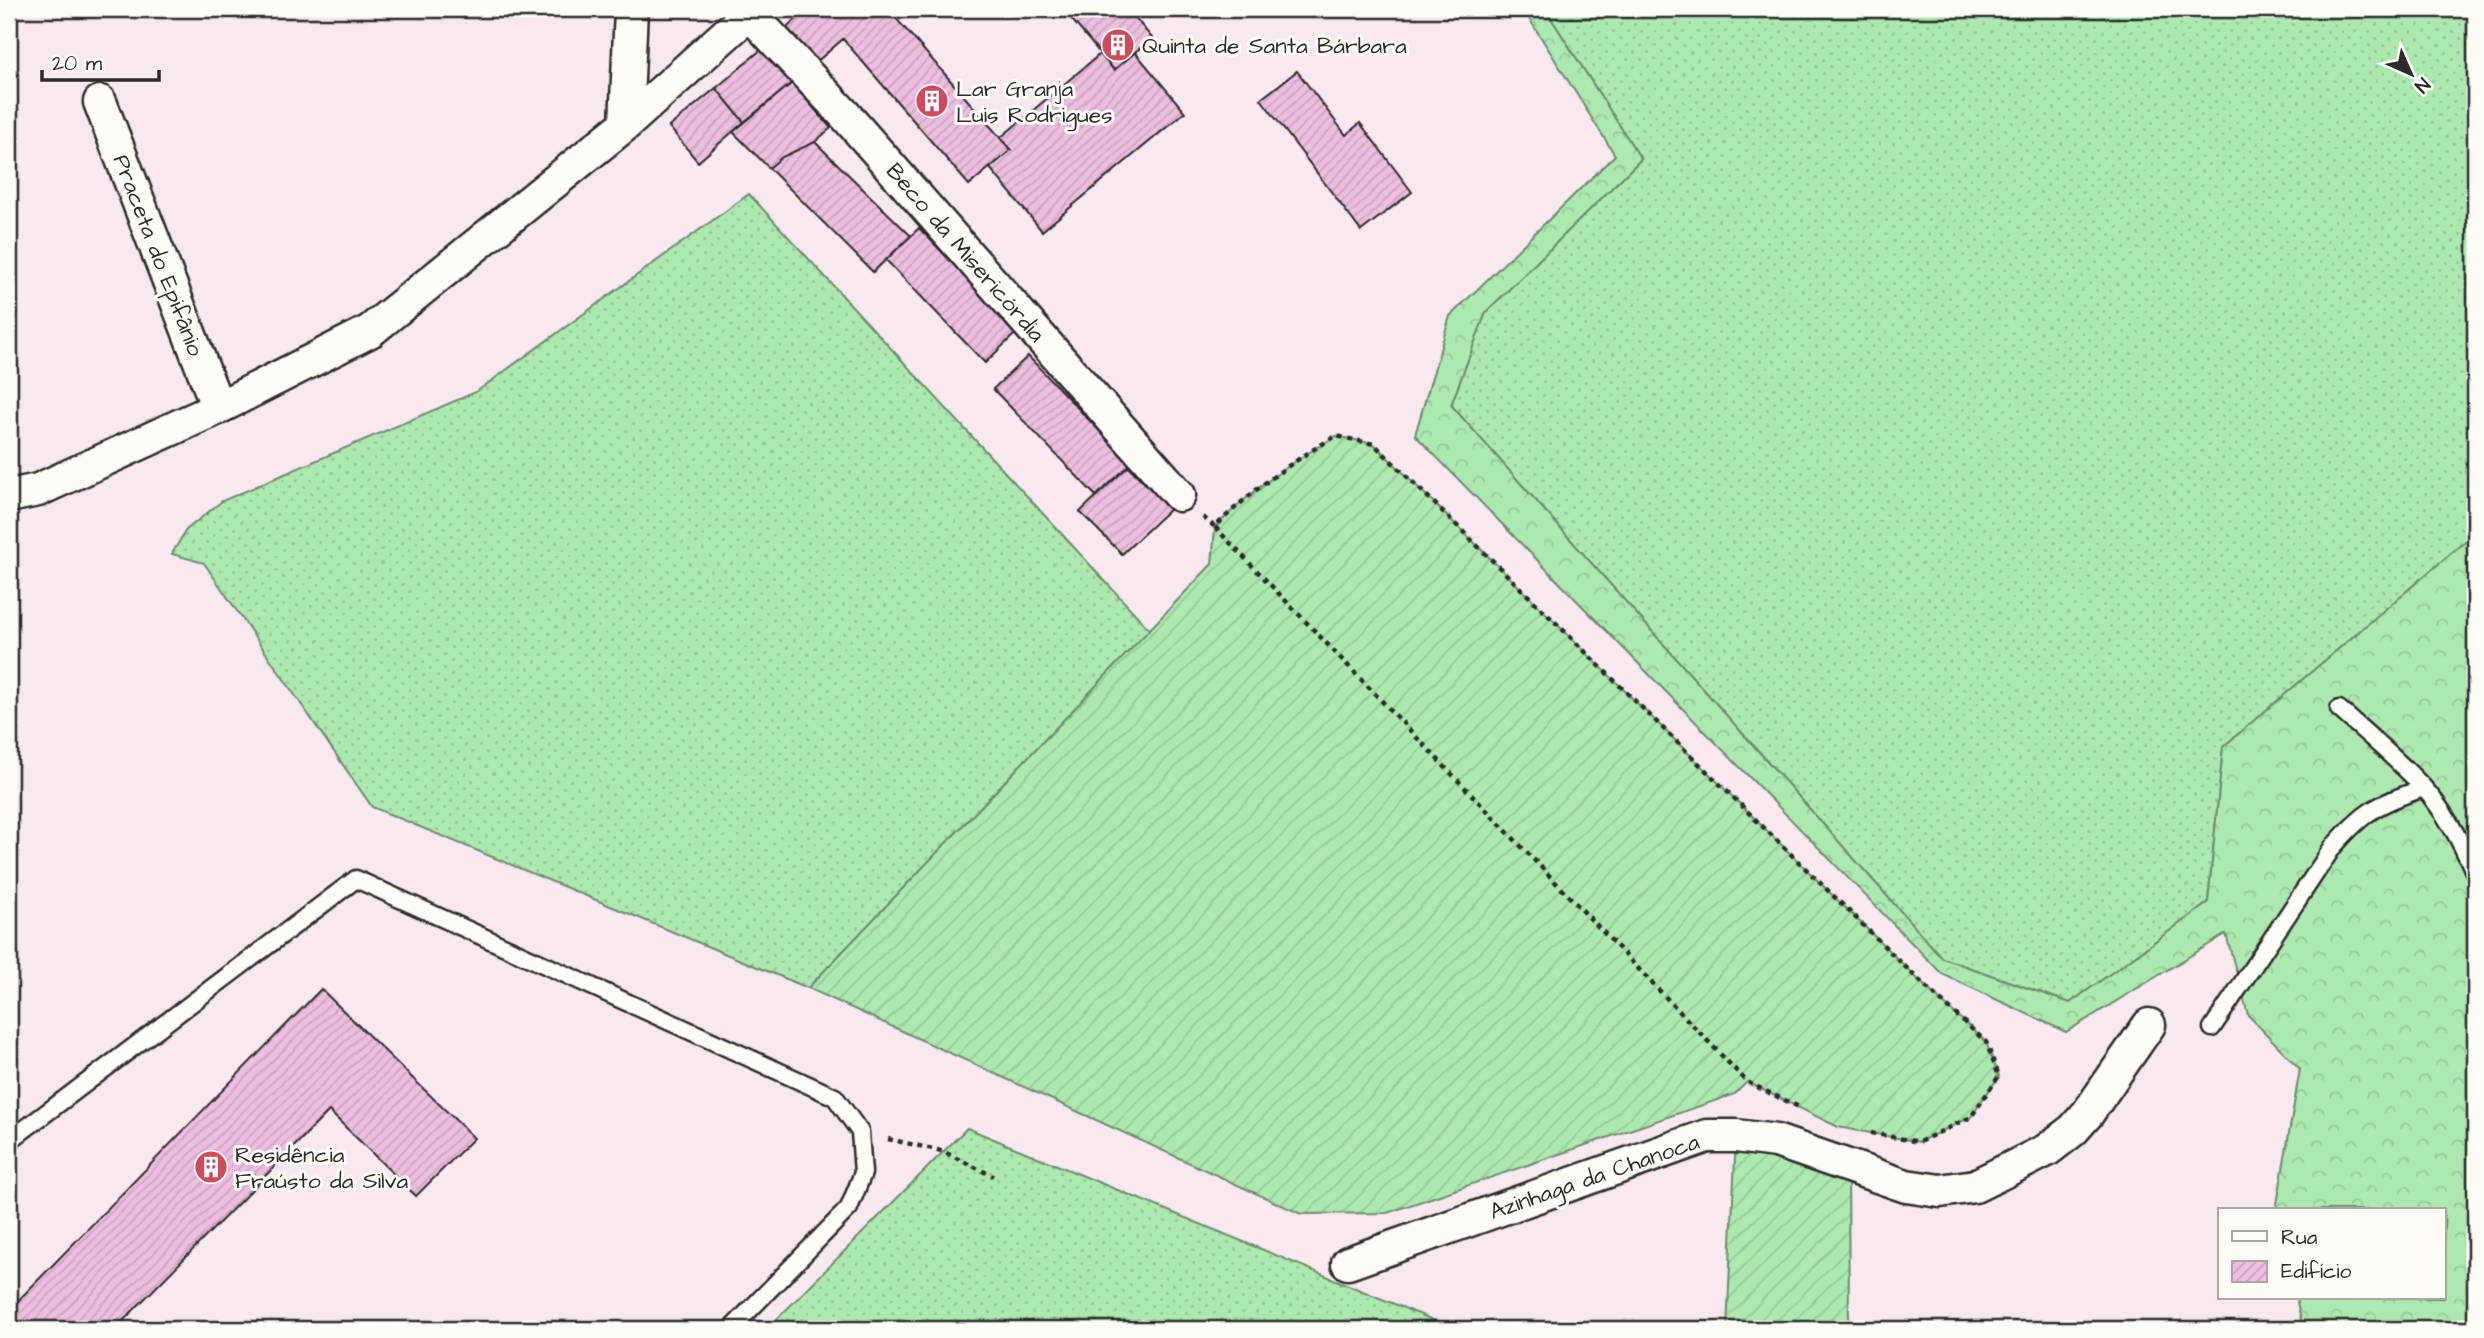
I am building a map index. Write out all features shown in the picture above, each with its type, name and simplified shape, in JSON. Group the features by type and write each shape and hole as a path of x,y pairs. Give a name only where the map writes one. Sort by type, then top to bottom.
{"street":[{"path":"626,124 631,9"},
{"path":"9,496 38,490 218,408 370,331 626,124 752,11"},
{"name":"Beco da Misericórdia","path":"752,11 1179,495"},
{"name":"Praceta do Epifânio","path":"100,102 218,408"},
{"name":"Azinhaga da Chanoca","path":"1348,1264 1707,1136 1776,1141 1906,1186 1940,1192 1975,1186 2047,1150 2073,1130 2088,1113 2149,1025"}],"lane":[{"path":"2339,709 2424,788 2442,811 2475,874"},
{"path":"2212,1028 2333,847 2356,820 2387,801 2424,788"},
{"path":"9,1141 356,879 835,1097 860,1132 863,1172 849,1208 731,1329"}],"path":[{"path":"1215,527 1255,490 1293,461 1336,436 1374,444 1928,989 1986,1042 1999,1076 1971,1117 1919,1142 1865,1132"},
{"path":"1179,495 1215,527 1746,1082 1804,1110"},
{"path":"860,1132 942,1151 993,1176"}],"green space":[{"path":"1523,9 1545,9 1641,159 1486,312 1451,405 1942,958 2070,1003 2208,903 2223,747 2475,533 2475,1329 2299,1329 2301,1319 2296,1300 2446,1300 2446,1208 2276,1208 2300,1069 2248,1015 2226,934 2066,1032 1942,974 1415,435 1450,316 1615,155"},
{"path":"1545,9 2475,9 2475,533 2223,747 2208,903 2070,1003 1942,958 1451,405 1486,312 1641,159"},
{"path":"749,194 1150,630 808,988 372,807 204,563 172,554 186,530 222,501 476,392"},
{"path":"1336,436 1374,444 1928,989 1986,1042 1999,1076 1971,1117 1919,1142 1838,1127 1747,1082 1735,1094 1387,1213 1301,1214 808,988 1212,564 1215,527 1272,477"},
{"path":"967,1128 1455,1329 767,1329"},
{"path":"1736,1136 1848,1166 1849,1329 1727,1329"}],"building":[{"name":"Lar Granja Luis Rodrigues","path":"808,9 888,9 1011,150 969,185 843,39 814,64 784,30"},
{"name":"Quinta de Santa Bárbara","path":"1063,9 1128,9 1152,38 1114,70"},
{"path":"763,48 792,83 744,122 716,88"},
{"path":"1135,52 1185,112 1042,231 990,168 1011,150 1000,138 1100,54 1114,70"},
{"path":"1297,71 1346,135 1360,123 1412,192 1361,231 1261,99"},
{"path":"792,83 831,128 815,142 782,157 769,168 733,132"},
{"path":"716,88 744,122 698,162 669,127"},
{"path":"815,142 911,236 873,272 769,168 782,157"},
{"path":"919,228 1018,331 985,363 886,260"},
{"path":"1028,356 1131,464 1096,496 993,389"},
{"path":"1128,466 1170,509 1122,554 1080,512"},
{"name":"Residência Fraústo da Silva","path":"321,989 474,1138 416,1196 329,1111 115,1329 9,1329 9,1310"}],"place":[{"name":"Quinta de Santa Bárbara","path":"1118,45"},
{"name":"Lar Granja Luis Rodrigues","path":"932,101"},
{"name":"Residência Fraústo da Silva","path":"211,1167"}]}
